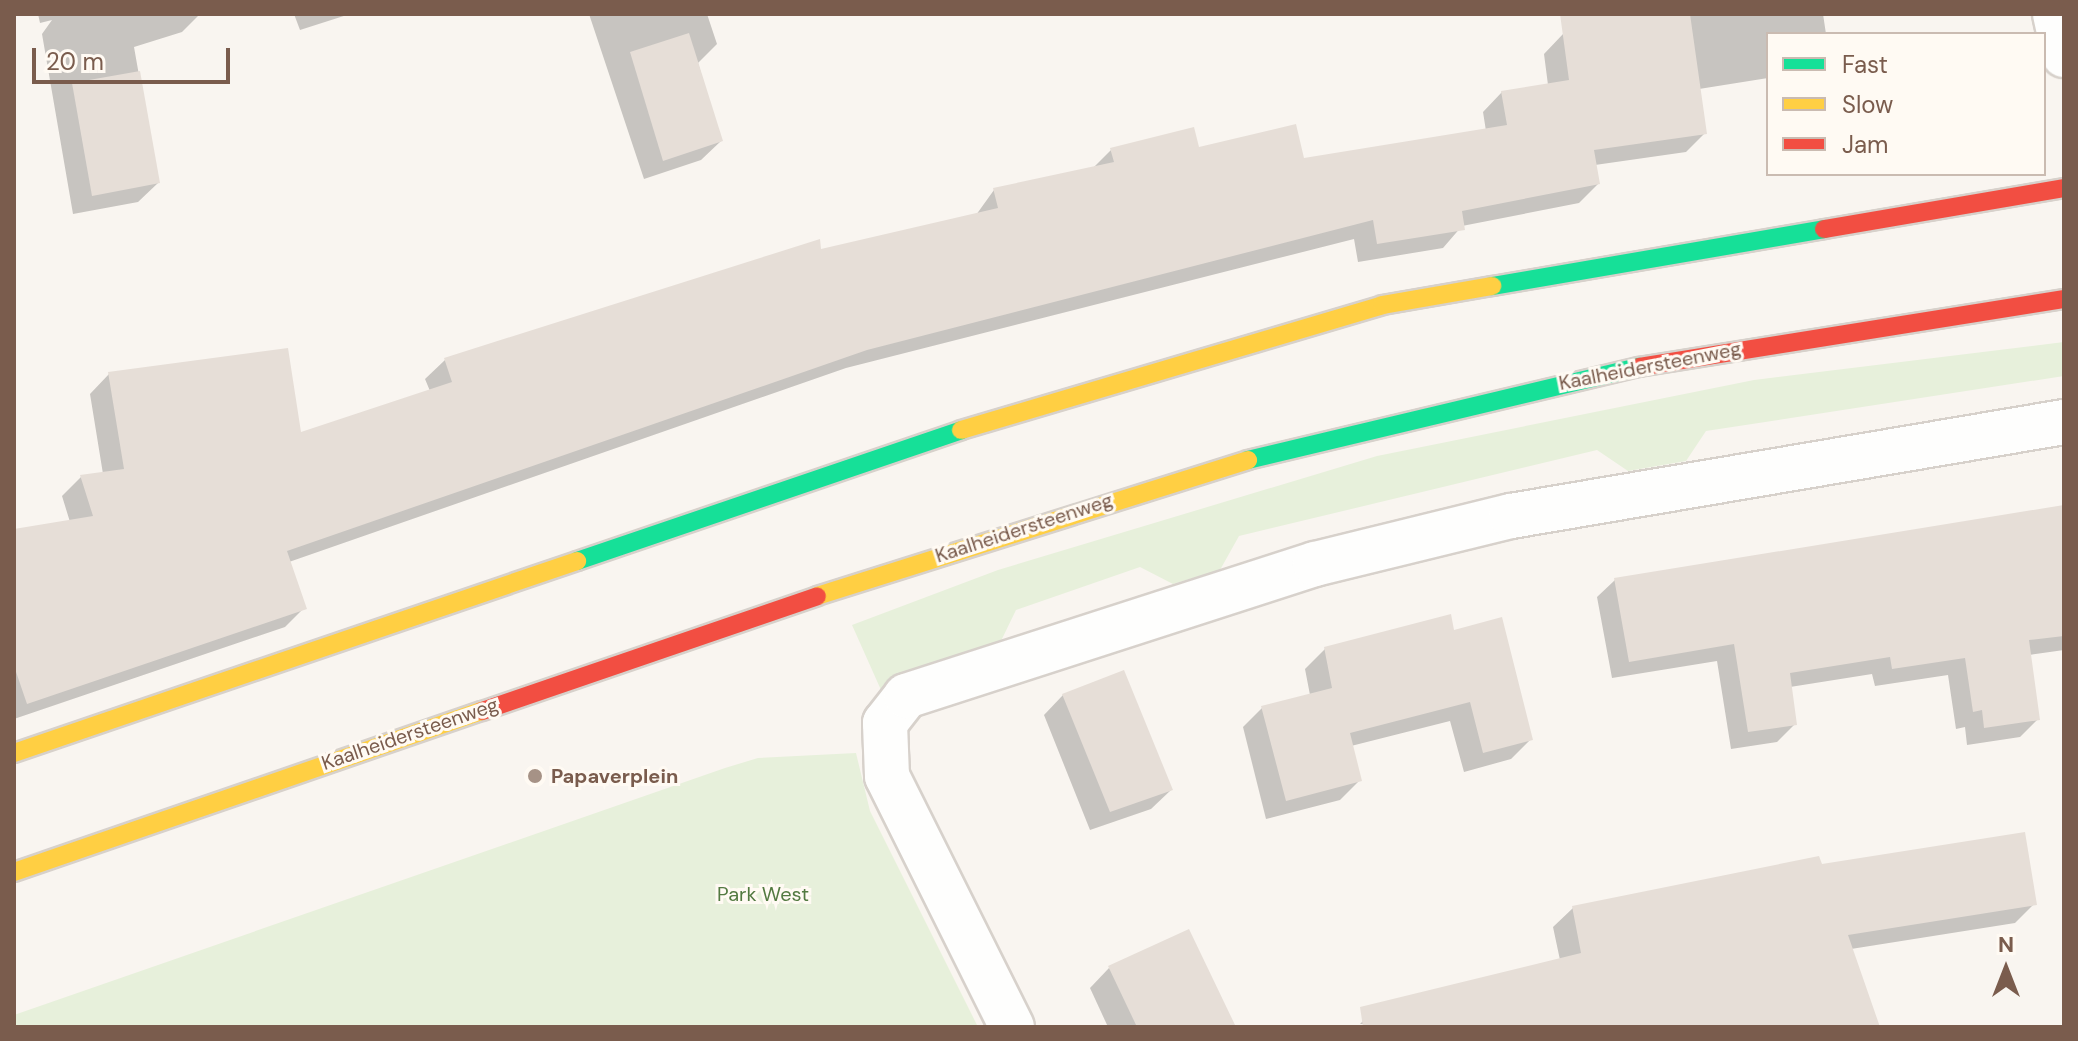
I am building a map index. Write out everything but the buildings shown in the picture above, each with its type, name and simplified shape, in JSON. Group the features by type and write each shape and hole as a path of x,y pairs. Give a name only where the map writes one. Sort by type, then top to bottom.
{"street":[{"path":"2055,14 2064,55"},
{"path":"14,753 1072,392 1382,305 2064,188"},
{"name":"Kaalheidersteenweg","path":"14,872 1022,526 1319,439 1619,370 2064,299"},
{"path":"1012,1027 887,776 885,723 906,696 1315,564 1707,477 2064,422"}],"green space":[{"path":"2064,342 2064,376 1706,431 1686,461 1628,471 1597,450 1239,536 1220,570 1173,584 1140,567 1016,610 1000,643 881,690 852,625 998,570 1377,456 1754,380"},
{"name":"Park West","path":"856,753 870,811 978,1027 14,1027 14,1015 725,768 758,758"}],"traffic: fast":[{"path":"1492,286 1824,229"},
{"path":"1248,460 1639,367"},
{"path":"577,561 961,430"}],"traffic: slow":[{"path":"961,430 1382,305 1492,286"},
{"path":"817,596 1248,460"},
{"path":"14,753 577,561"},
{"path":"14,872 482,711"}],"traffic: jam":[{"path":"1824,229 2064,188"},
{"path":"1639,367 2064,299"},
{"path":"482,711 817,596"}],"place":[{"name":"Papaverplein","path":"535,776"}]}
